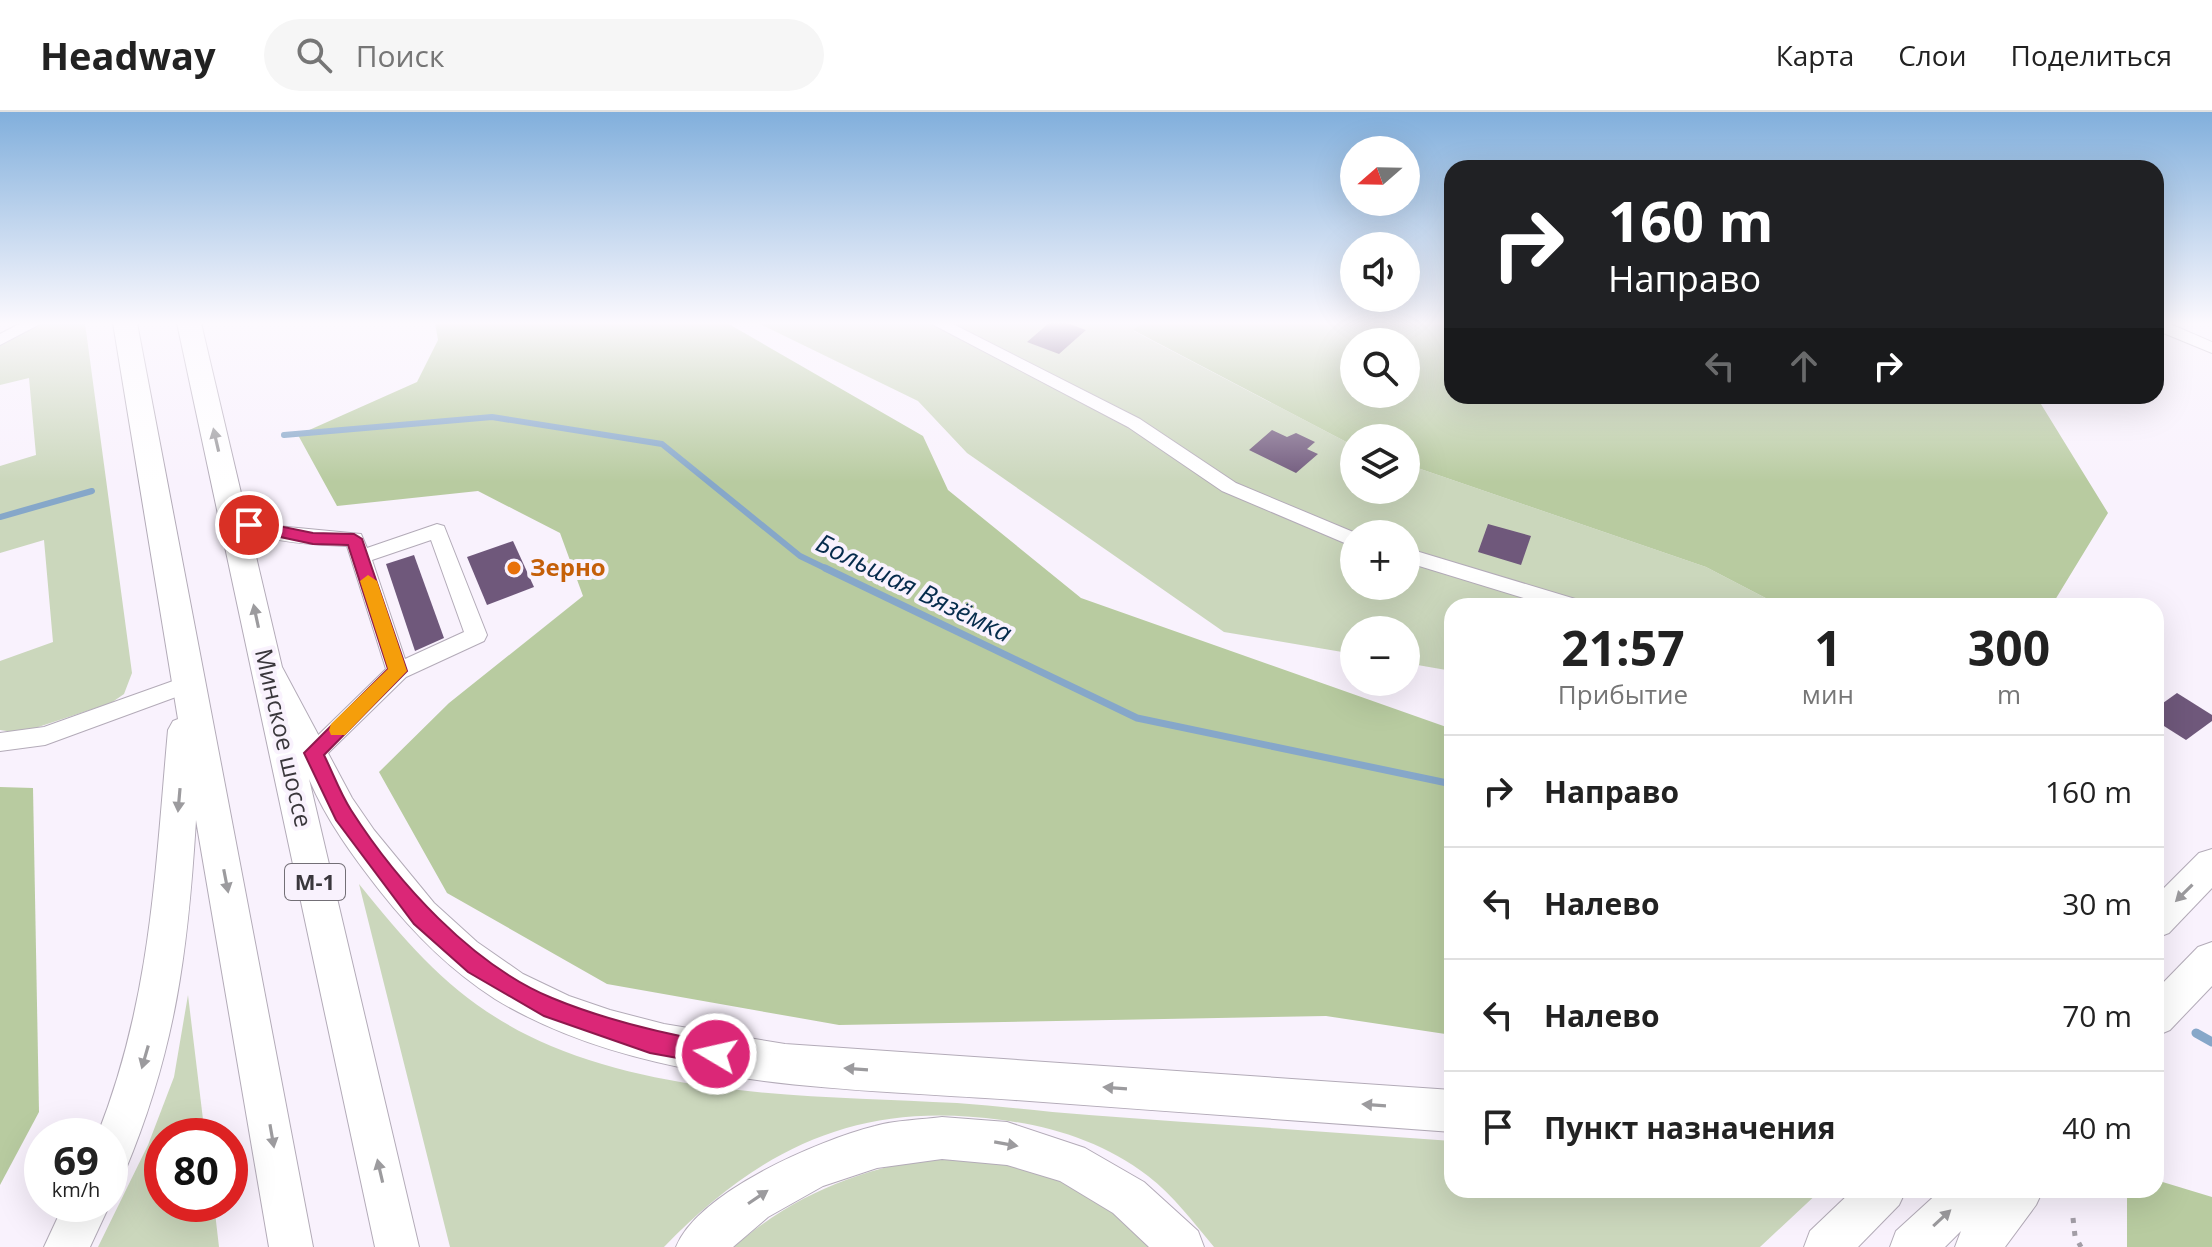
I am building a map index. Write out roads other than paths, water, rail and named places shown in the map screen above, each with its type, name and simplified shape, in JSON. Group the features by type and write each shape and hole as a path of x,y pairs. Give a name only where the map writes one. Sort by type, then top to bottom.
{"highway":[{"path":"134,376 188,689 241,958 291,1247"},
{"name":"Минское шоссе","path":"201,376 397,1247"},
{"path":"268,670 314,753 343,814 421,918 465,957 516,992 596,1026 685,1050 785,1064 1444,1110"},
{"path":"124,1118 145,1059 157,1006 169,917 188,689"},
{"path":"2164,913 2212,864"},
{"path":"2164,1009 2212,959"},
{"path":"698,1247 741,1209 784,1180 825,1160 886,1144 953,1139 1027,1148 1091,1173 1130,1196 1182,1247"},
{"path":"1826,1247 1876,1198"},
{"path":"1912,1247 1964,1198"},
{"path":"1977,1247 2015,1198"},
{"path":"66,1247 79,1222"}],"street":[{"path":"1043,376 1134,423 1229,487 1340,534"},
{"path":"234,516 249,525 313,539 354,539 398,671"},
{"path":"314,753 398,671 476,635 437,531 361,557"},
{"path":"1420,559 1548,598"},
{"path":"0,742 45,736 188,689"}],"waterway":[{"name":"Большая Вязёмка","path":"284,435 492,417 662,444 800,556 829,570"},
{"name":"Большая Вязёмка","path":"0,517 92,491"},
{"name":"Большая Вязёмка","path":"825,568 1137,718 1444,782"},
{"name":"Большая Вязёмка","path":"2196,1033 2212,1042"}],"place":[{"name":"Зерно","path":"514,568"}]}
